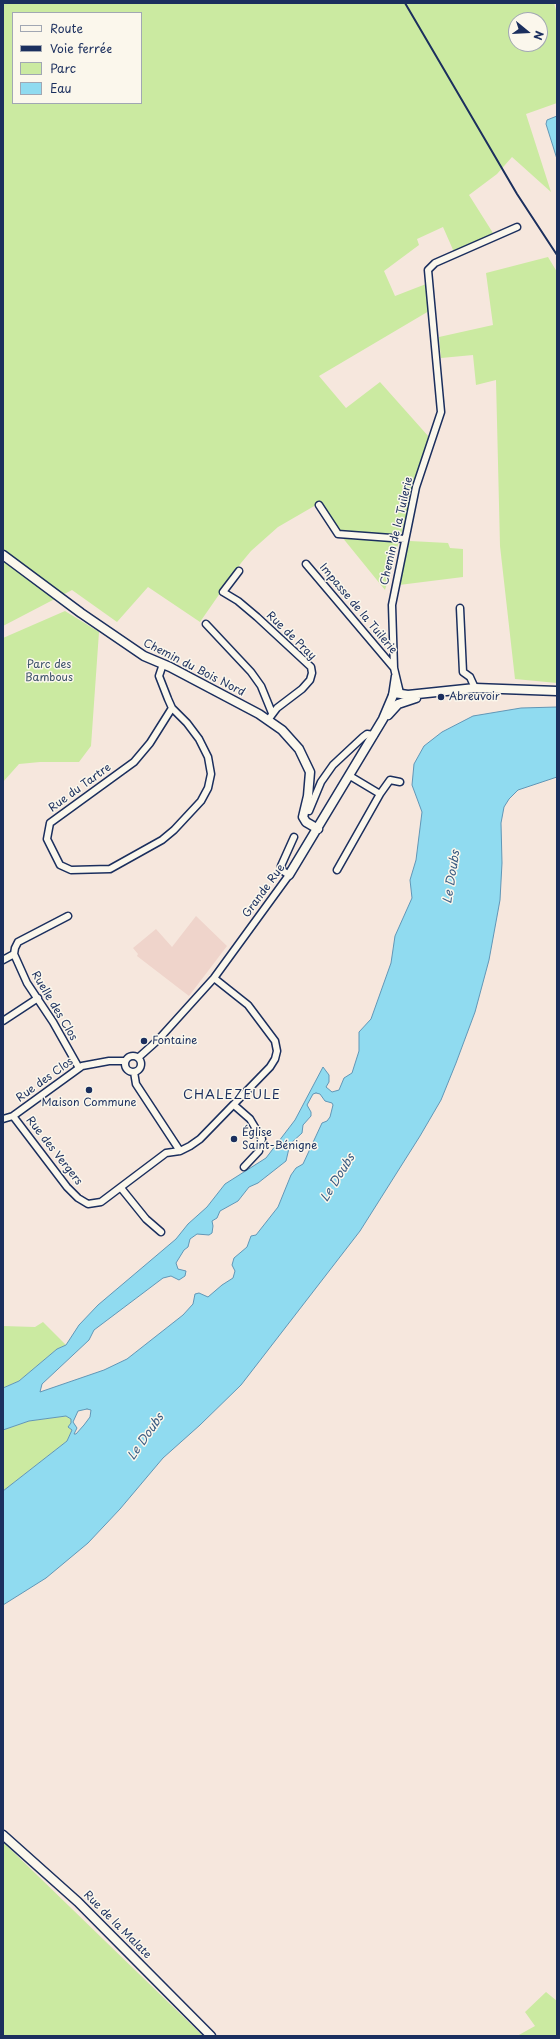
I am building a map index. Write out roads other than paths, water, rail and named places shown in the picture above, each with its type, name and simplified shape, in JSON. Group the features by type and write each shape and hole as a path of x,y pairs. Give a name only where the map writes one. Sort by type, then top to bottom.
{"street":[{"name":"Chemin de la Tuilerie","path":"398,698 394,668 392,605 416,488 441,412 428,270 435,262 517,227"},
{"path":"319,506 338,534 405,539"},
{"name":"Chemin du Bois Nord","path":"3,555 144,656 270,716 289,735 303,757 310,772 302,817 306,822 318,829"},
{"name":"Impasse de la Tuilerie","path":"306,564 394,668"},
{"name":"Rue de Pray","path":"239,571 223,592 238,601 257,617 311,667 312,673 310,680 302,689 270,716"},
{"path":"460,608 463,672 470,677 475,688"},
{"path":"206,624 252,672 261,686 270,716"},
{"name":"Rue du Tartre","path":"163,664 159,676 160,683 172,708 187,723 199,739 208,757 212,774 208,788 199,804 174,830 162,840 110,869 71,870 60,865 47,839 50,823 134,762 154,738 172,708"},
{"path":"398,698 426,693 475,688 557,691"},
{"name":"Grande Rue","path":"139,1058 158,1040 214,978 289,875 383,719 398,698"},
{"path":"309,811 321,782 333,765 367,734 374,735"},
{"path":"350,776 380,794"},
{"path":"337,870 380,794 390,780 400,782"},
{"path":"289,875 283,871 281,866 294,837"},
{"path":"3,960 14,954 14,948 18,942 68,916"},
{"name":"Ruelle des Clos","path":"14,954 27,983 38,998 79,1068"},
{"path":"161,1232 146,1220 121,1188 166,1152 180,1151 200,1139 270,1067 275,1060 277,1051 275,1041 248,1005 214,978"},
{"path":"3,1021 38,998"},
{"path":"131,1056 139,1058 141,1065 138,1070 134,1072 126,1069 125,1061 131,1056"},
{"name":"Rue des Clos","path":"3,1119 13,1116 79,1068 88,1064 125,1061"},
{"path":"134,1072 136,1084 180,1151"},
{"path":"234,1105 250,1119 262,1139 259,1151 244,1167"},
{"name":"Rue des Vergers","path":"13,1116 78,1198 88,1204 102,1202 121,1188"},
{"name":"Rue de la Malate","path":"3,1835 84,1907 211,2036"}],"water":[{"path":"557,116 557,159 546,124 547,120"},
{"name":"Le Doubs","path":"557,707 557,777 518,790 509,799 504,807 501,823 502,863 500,900 489,960 475,1012 441,1100 360,1231 241,1385 163,1458 120,1509 88,1543 46,1578 3,1605 3,1491 67,1441 72,1430 68,1427 71,1423 71,1419 66,1416 29,1421 3,1430 3,1388 19,1381 57,1349 66,1345 79,1325 98,1305 176,1239 188,1224 207,1207 225,1184 266,1158 295,1120 323,1067 329,1075 329,1082 326,1087 332,1092 339,1090 344,1078 352,1073 359,1051 359,1032 371,1019 391,963 395,936 412,898 410,880 416,860 422,812 412,785 414,764 424,746 442,732 473,716 521,708","holes":["313,1094 320,1094 325,1101 332,1103 333,1105 330,1117 327,1121 322,1123 303,1164 296,1168 291,1175 278,1207 256,1235 251,1236 247,1247 234,1258 232,1265 235,1271 233,1278 208,1297 199,1293 195,1294 193,1304 183,1315 127,1359 104,1370 40,1392 42,1384 89,1340 94,1330 163,1278 171,1276 179,1280 185,1276 186,1271 178,1269 176,1263 184,1250 188,1247 190,1239 197,1234 209,1235 212,1233 212,1221 217,1218 220,1211 238,1201 249,1187 258,1183 286,1161 290,1144 302,1133 303,1125 311,1116 311,1112 307,1105","87,1409 91,1410 90,1417 76,1434 74,1434 77,1428 73,1422 78,1411"]}],"railway":[{"path":"405,3 517,194 557,255"}],"place":[{"name":"Abreuvoir","path":"441,697"},
{"name":"Fontaine","path":"144,1041"},
{"name":"Maison Commune","path":"89,1090"},
{"name":"Église Saint-Bénigne","path":"234,1139"}],"district":[{"name":"CHALEZEULE","path":"232,1095"}],"park label":[{"name":"Parc des Bambous","path":"49,671"}]}
